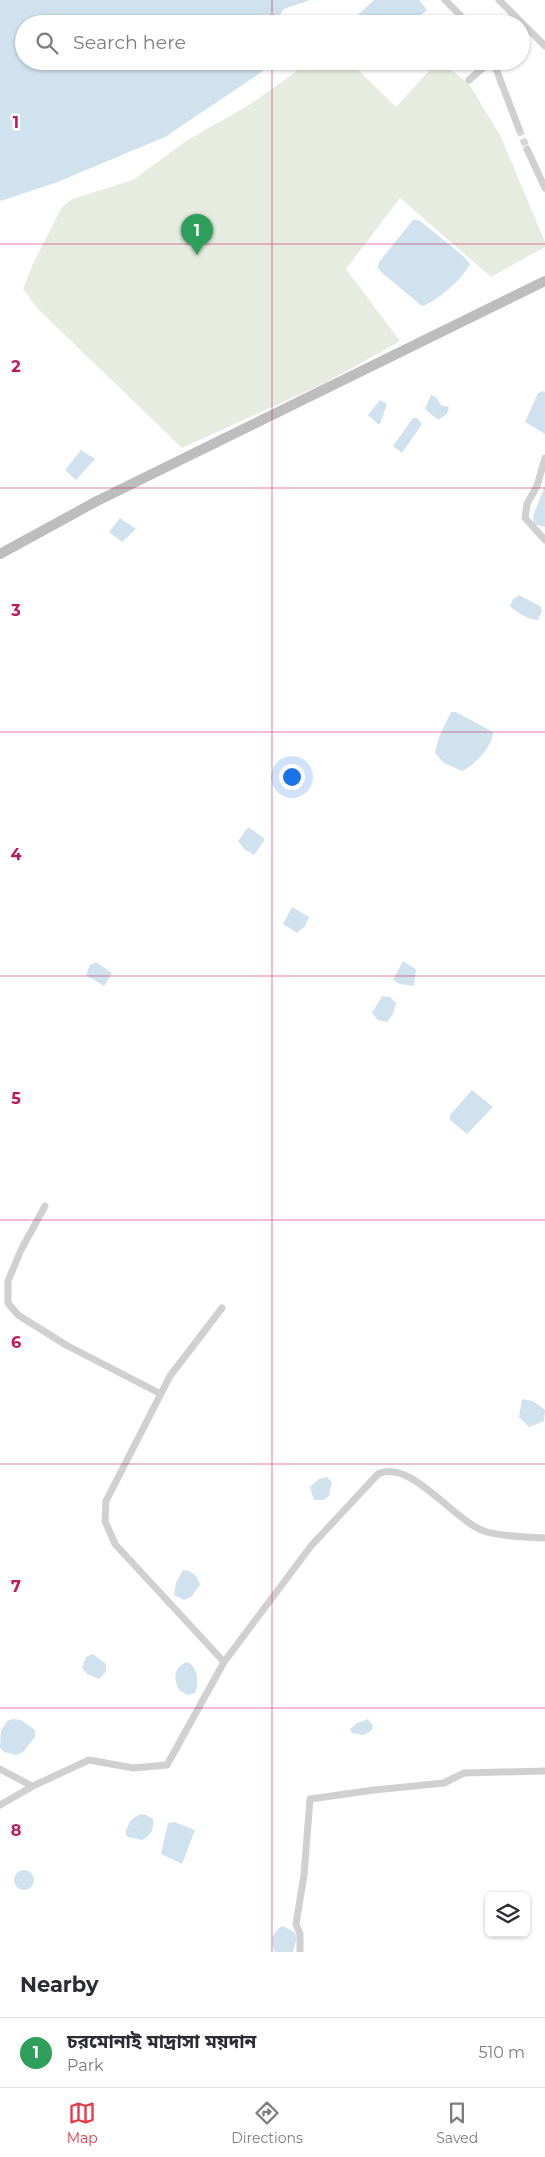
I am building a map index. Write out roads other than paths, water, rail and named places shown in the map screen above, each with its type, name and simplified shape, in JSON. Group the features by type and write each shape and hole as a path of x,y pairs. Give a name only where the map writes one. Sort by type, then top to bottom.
{"main road":[{"path":"0,554 97,501 545,281"}],"street":[{"path":"445,0 460,15"},
{"path":"499,0 515,15"},
{"path":"530,29 545,46"},
{"path":"469,80 481,70"},
{"path":"496,70 519,129"},
{"path":"528,149 545,188"},
{"path":"545,458 537,486 528,504 525,518 545,540"},
{"path":"45,1206 21,1250 8,1281 8,1303 18,1315 66,1345 161,1394"},
{"path":"222,1308 170,1376 106,1501 105,1521 115,1544 224,1662"},
{"path":"0,1805 32,1786 89,1760 133,1768 166,1765 224,1662 311,1546 378,1474 385,1470 395,1470 407,1476 425,1488 466,1522 485,1532 545,1538"},
{"path":"0,1769 32,1786"},
{"path":"300,1952 300,1934 296,1924 304,1875 310,1799 444,1783 464,1772 545,1771"}],"water":[{"path":"0,0 310,0 284,9 280,15 15,15 15,70 263,71 165,137 55,183 0,201"},
{"path":"374,0 419,0 427,10 421,15 358,15"},
{"path":"413,220 419,220 462,255 470,264 462,276 449,289 435,300 422,306 378,268 379,262"},
{"path":"545,392 545,434 525,422 538,393"},
{"path":"431,395 436,397 441,405 449,407 447,414 438,420 425,409"},
{"path":"380,400 387,404 380,424 378,424 368,415"},
{"path":"413,418 417,418 422,424 402,453 393,446"},
{"path":"81,450 95,459 76,480 65,470"},
{"path":"545,486 545,527 534,524 533,516"},
{"path":"120,518 136,529 122,542 109,532"},
{"path":"519,595 540,606 542,611 538,620 531,619 515,611 510,606 513,599"},
{"path":"451,712 456,712 493,732 490,743 482,755 472,765 462,771 444,763 435,753 439,737"},
{"path":"248,827 264,838 264,841 254,855 244,849 238,841"},
{"path":"292,907 309,917 305,926 297,933 283,924"},
{"path":"403,961 416,969 414,986 400,984 393,980"},
{"path":"96,962 112,973 104,986 86,975 90,965"},
{"path":"382,996 390,997 396,1003 393,1014 387,1022 378,1020 372,1013"},
{"path":"472,1090 493,1107 467,1134 450,1120 450,1115"},
{"path":"522,1399 533,1401 545,1410 544,1421 529,1427 519,1417"},
{"path":"327,1477 332,1482 329,1496 324,1500 314,1500 310,1487 319,1479"},
{"path":"183,1570 194,1574 200,1585 191,1597 184,1600 174,1595 176,1583"},
{"path":"93,1654 106,1664 106,1672 99,1679 87,1674 82,1668 86,1657"},
{"path":"187,1662 193,1667 197,1680 195,1693 188,1695 180,1691 175,1678 179,1667"},
{"path":"13,1719 21,1720 35,1730 35,1737 23,1752 16,1755 4,1752 0,1748 1,1731 7,1721"},
{"path":"368,1719 373,1726 371,1731 363,1735 352,1733 350,1729 357,1723"},
{"path":"140,1814 153,1819 151,1832 142,1840 128,1837 125,1833 130,1821"},
{"path":"174,1822 195,1830 182,1864 161,1854 168,1823"},
{"path":"24,1870 31,1873 34,1880 31,1887 24,1890 17,1887 14,1880 17,1873"},
{"path":"283,1926 294,1932 297,1937 293,1952 275,1952 273,1948 274,1934"}],"tunnel":[{"path":"519,129 527,149"}],"place":[{"name":"চরমোনাই মাদ্রাসা ময়দান","path":"197,255"}]}
